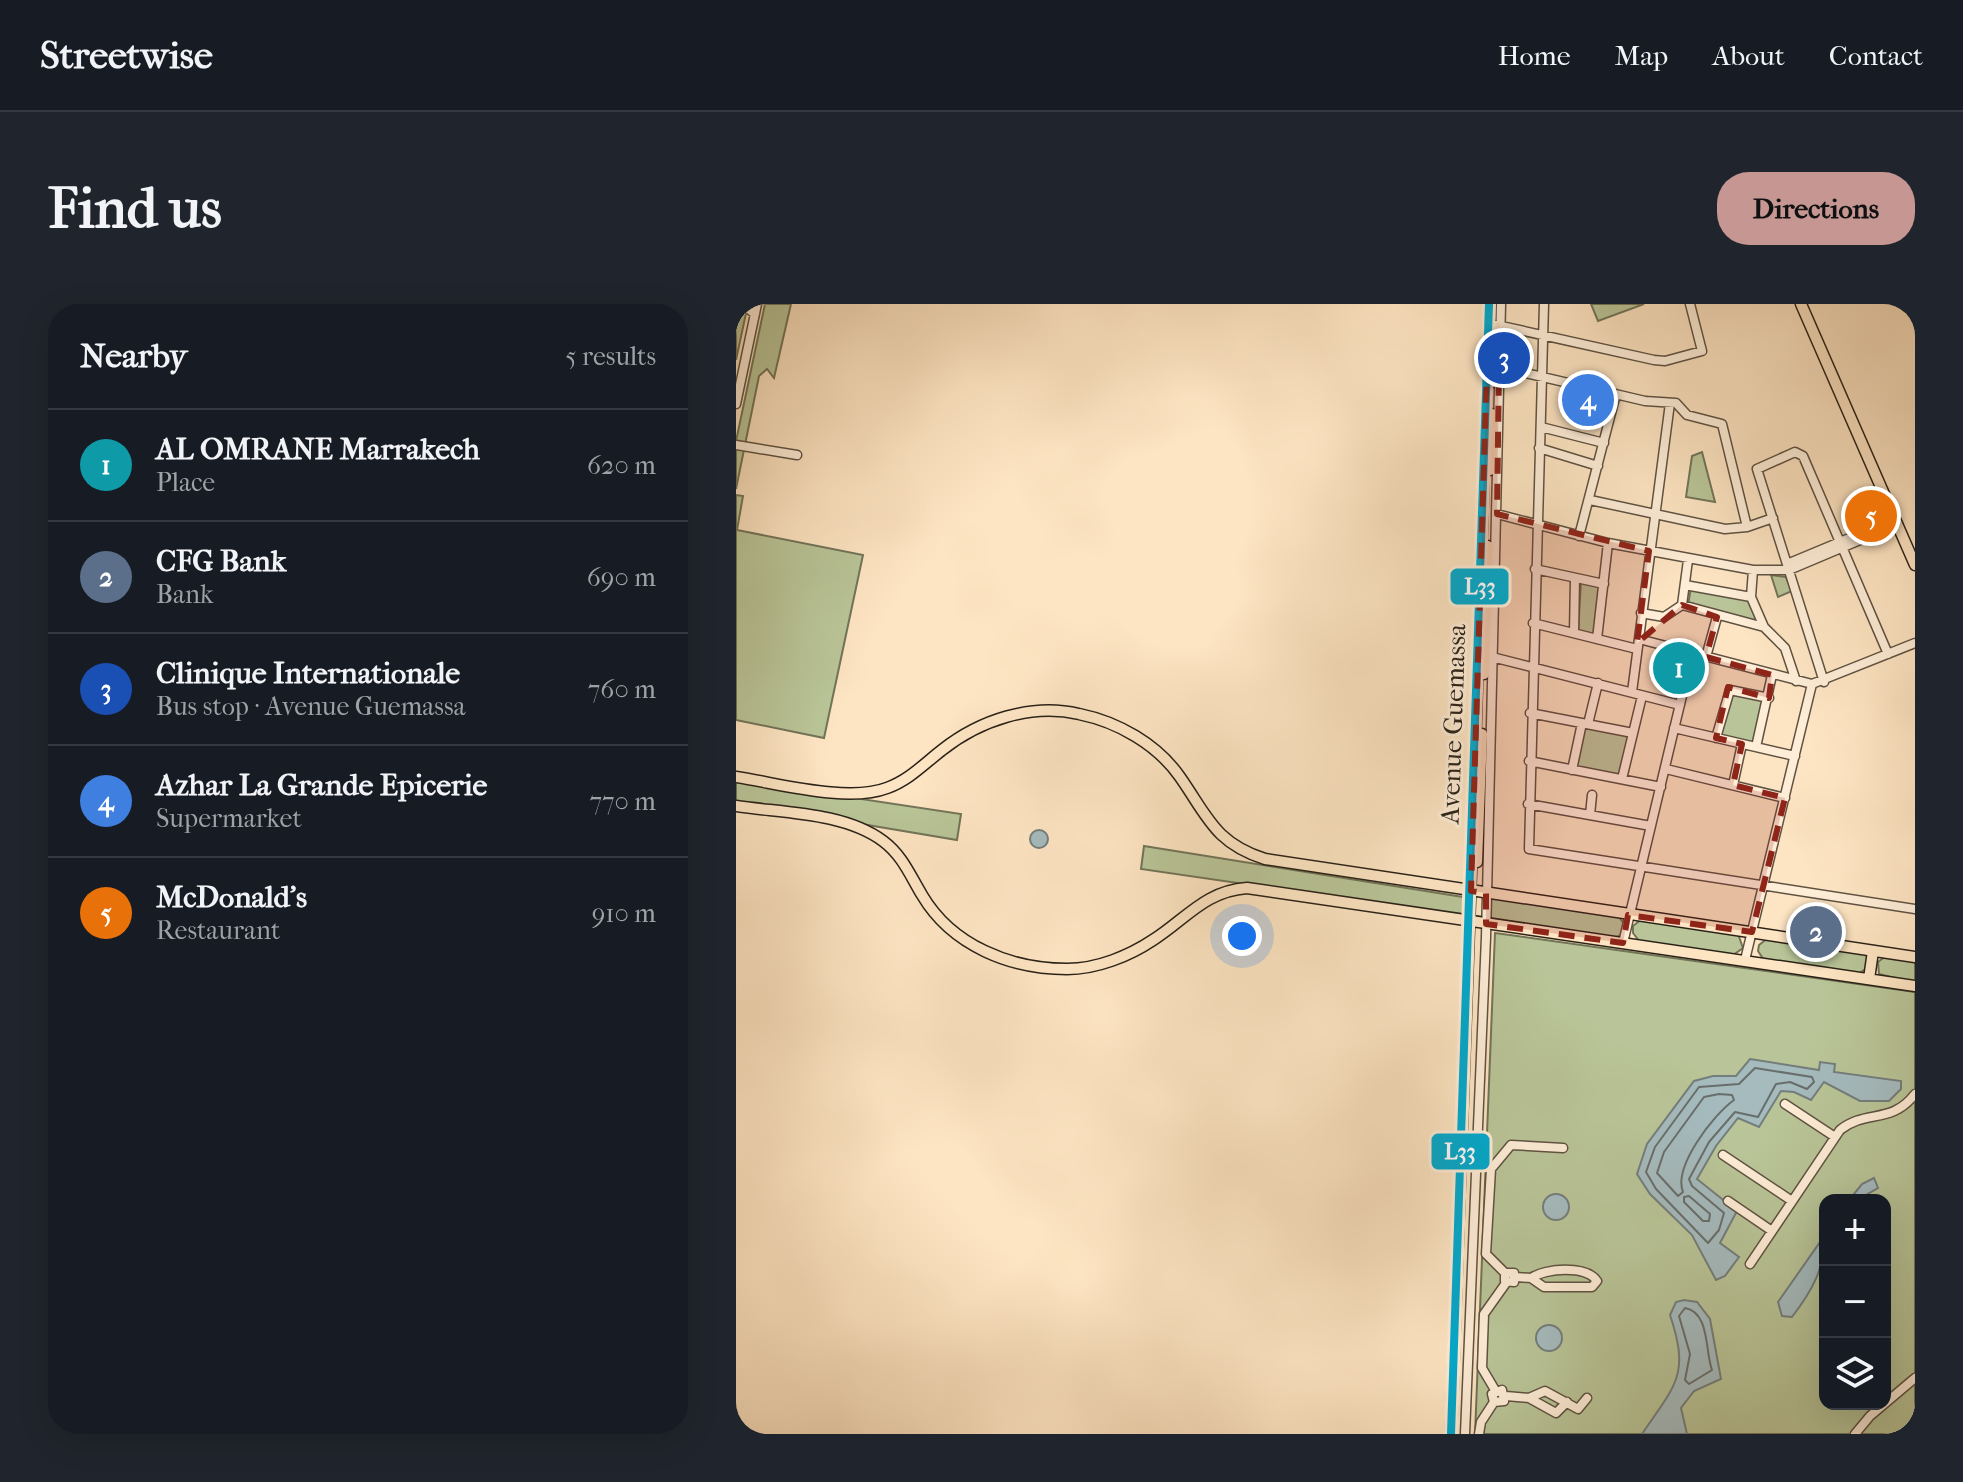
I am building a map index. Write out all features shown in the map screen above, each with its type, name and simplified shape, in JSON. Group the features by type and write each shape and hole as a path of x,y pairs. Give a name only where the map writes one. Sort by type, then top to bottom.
{"main road":[{"name":"Avenue Guemassa","path":"1453,1434 1478,923 1493,365 1489,304"},
{"name":"Avenue Guemassa","path":"1493,365 1498,325 1495,304"},
{"path":"1801,304 1915,565"},
{"path":"736,777 868,793 903,781 957,739 991,721 1036,712 1078,713 1120,728 1157,753 1178,775 1211,825 1232,846 1247,853 1629,916 1915,957"},
{"path":"736,806 842,822 868,831 897,853 922,896 947,926 982,950 1016,964 1063,969 1096,965 1155,939 1195,905 1237,889 1269,889 1478,923 1915,986"},
{"path":"1869,979 1873,951"}],"street":[{"path":"736,404 756,309 742,304"},
{"name":"Avenue Guemassa","path":"1498,325 1501,304"},
{"path":"1544,304 1530,713 1529,849 1915,909"},
{"path":"1498,325 1654,360 1678,358 1702,351 1690,304"},
{"path":"1493,365 1616,394 1678,404 1687,415 1723,426 1747,527"},
{"name":"Avenue Guemassa","path":"1478,892 1497,514 1493,365"},
{"path":"1579,536 1616,394"},
{"path":"1622,779 1633,733 1641,613 1670,403"},
{"path":"1541,427 1604,443"},
{"path":"736,445 797,455"},
{"path":"1539,448 1598,466"},
{"path":"1824,682 1757,469 1795,452 1800,453 1888,654"},
{"path":"1590,500 1725,529 1747,527 1773,518"},
{"path":"1497,514 1608,543 1753,570 1788,567 1896,521"},
{"path":"1597,639 1608,543"},
{"path":"1641,613 1664,617 1682,605 1688,560"},
{"path":"1535,569 1604,584"},
{"path":"1753,570 1751,597 1764,627 1785,648 1796,681"},
{"path":"1574,633 1575,578"},
{"path":"1685,585 1751,597"},
{"path":"1682,605 1717,617 1764,627"},
{"path":"1706,657 1717,617"},
{"path":"1533,623 1597,639 1706,657 1812,684 1824,682 1915,643"},
{"path":"1623,943 1692,654"},
{"path":"1492,657 1680,705"},
{"path":"1756,747 1772,675"},
{"path":"1572,770 1598,683"},
{"path":"1745,960 1812,684"},
{"path":"1716,738 1730,690 1769,698"},
{"path":"1530,713 1633,733"},
{"path":"1674,728 1795,756"},
{"path":"1733,785 1742,744"},
{"path":"1529,761 1661,787"},
{"path":"1666,769 1785,798"},
{"path":"1590,815 1592,795"},
{"path":"1528,804 1651,826"},
{"name":"Avenue Guemassa","path":"1465,1434 1478,923"},
{"path":"1750,1264 1835,1137 1855,1121 1896,1112 1915,1094"},
{"path":"1785,1104 1835,1137"},
{"path":"1531,1278 1544,1287 1592,1287 1597,1281 1585,1272 1543,1272 1531,1278 1516,1277 1512,1283 1506,1278 1486,1254 1491,1169 1511,1145 1563,1148"},
{"path":"1723,1155 1792,1201"},
{"path":"1728,1201 1772,1231"},
{"path":"1495,1390 1482,1368 1484,1314 1506,1278"},
{"path":"1855,1434 1870,1416 1914,1379"},
{"path":"1495,1390 1502,1390 1506,1396"},
{"path":"1494,1402 1492,1396 1495,1390"},
{"path":"1529,1398 1545,1391 1579,1408 1587,1398"},
{"path":"1506,1396 1529,1398 1557,1414 1567,1402"},
{"path":"1494,1402 1502,1403 1506,1396"},
{"path":"1479,1434 1481,1422 1494,1402"}],"highlighted area":[{"path":"1487,364 1499,366 1497,514 1649,551 1637,643 1682,605 1717,617 1706,657 1772,675 1769,698 1728,687 1716,738 1742,744 1733,785 1785,798 1752,932 1628,915 1623,943 1486,924 1486,893 1471,891"}],"green space":[{"path":"736,304 748,304 736,360"},
{"path":"765,304 791,304 774,378 767,369 759,376 736,489 736,441"},
{"path":"1591,304 1644,304 1598,321"},
{"path":"1702,452 1715,502 1686,497 1692,456"},
{"path":"736,495 743,496 737,530 863,555 824,738 736,720"},
{"path":"1771,575 1786,577 1792,591 1778,597"},
{"path":"1581,581 1605,587 1599,638 1578,633"},
{"path":"1691,588 1753,597 1764,624 1688,605"},
{"path":"1730,690 1767,699 1756,744 1718,735"},
{"path":"1583,726 1630,735 1621,778 1575,768"},
{"path":"736,780 961,814 957,840 736,803"},
{"path":"1144,846 1463,897 1467,902 1465,916 1141,869"},
{"path":"1490,896 1618,916 1625,925 1621,935 1615,938 1489,920"},
{"path":"1642,919 1738,934 1743,948 1733,955 1640,942 1633,933 1633,926"},
{"path":"1495,933 1915,992 1915,1434 1475,1434"},
{"path":"1768,938 1862,952 1867,956 1867,968 1858,974 1764,960 1758,951 1759,945"},
{"path":"1886,956 1915,960 1915,983 1879,974 1878,962"}],"water":[{"path":"1039,830 1048,839 1039,848 1030,839"},
{"path":"1750,1059 1819,1070 1820,1062 1835,1064 1834,1072 1901,1081 1901,1089 1889,1101 1860,1101 1824,1082 1811,1100 1794,1092 1781,1091 1759,1127 1738,1118 1716,1146 1697,1179 1737,1211 1720,1243 1739,1257 1725,1276 1716,1280 1692,1235 1650,1194 1637,1174 1647,1144 1694,1081 1713,1076 1736,1076"},
{"path":"1874,1178 1878,1188 1868,1194 1854,1194 1862,1184"},
{"path":"1556,1194 1565,1198 1569,1207 1565,1216 1556,1220 1547,1216 1543,1207 1547,1198"},
{"path":"1819,1244 1819,1271 1806,1298 1792,1317 1782,1316 1778,1302"},
{"path":"1676,1302 1697,1302 1710,1319 1721,1379 1694,1391 1681,1408 1687,1434 1642,1434 1664,1403 1676,1378 1679,1352 1670,1315"},
{"path":"1549,1325 1558,1329 1562,1338 1558,1347 1549,1351 1540,1347 1536,1338 1540,1329"}],"transit line":[{"name":"L33","path":"1451,1434 1489,304"}],"place":[{"name":"Clinique Internationale","path":"1504,358"},
{"name":"Azhar La Grande Epicerie","path":"1588,400"},
{"name":"McDonald's","path":"1871,516"},
{"name":"AL OMRANE Marrakech","path":"1679,668"},
{"name":"CFG Bank","path":"1816,932"}]}
